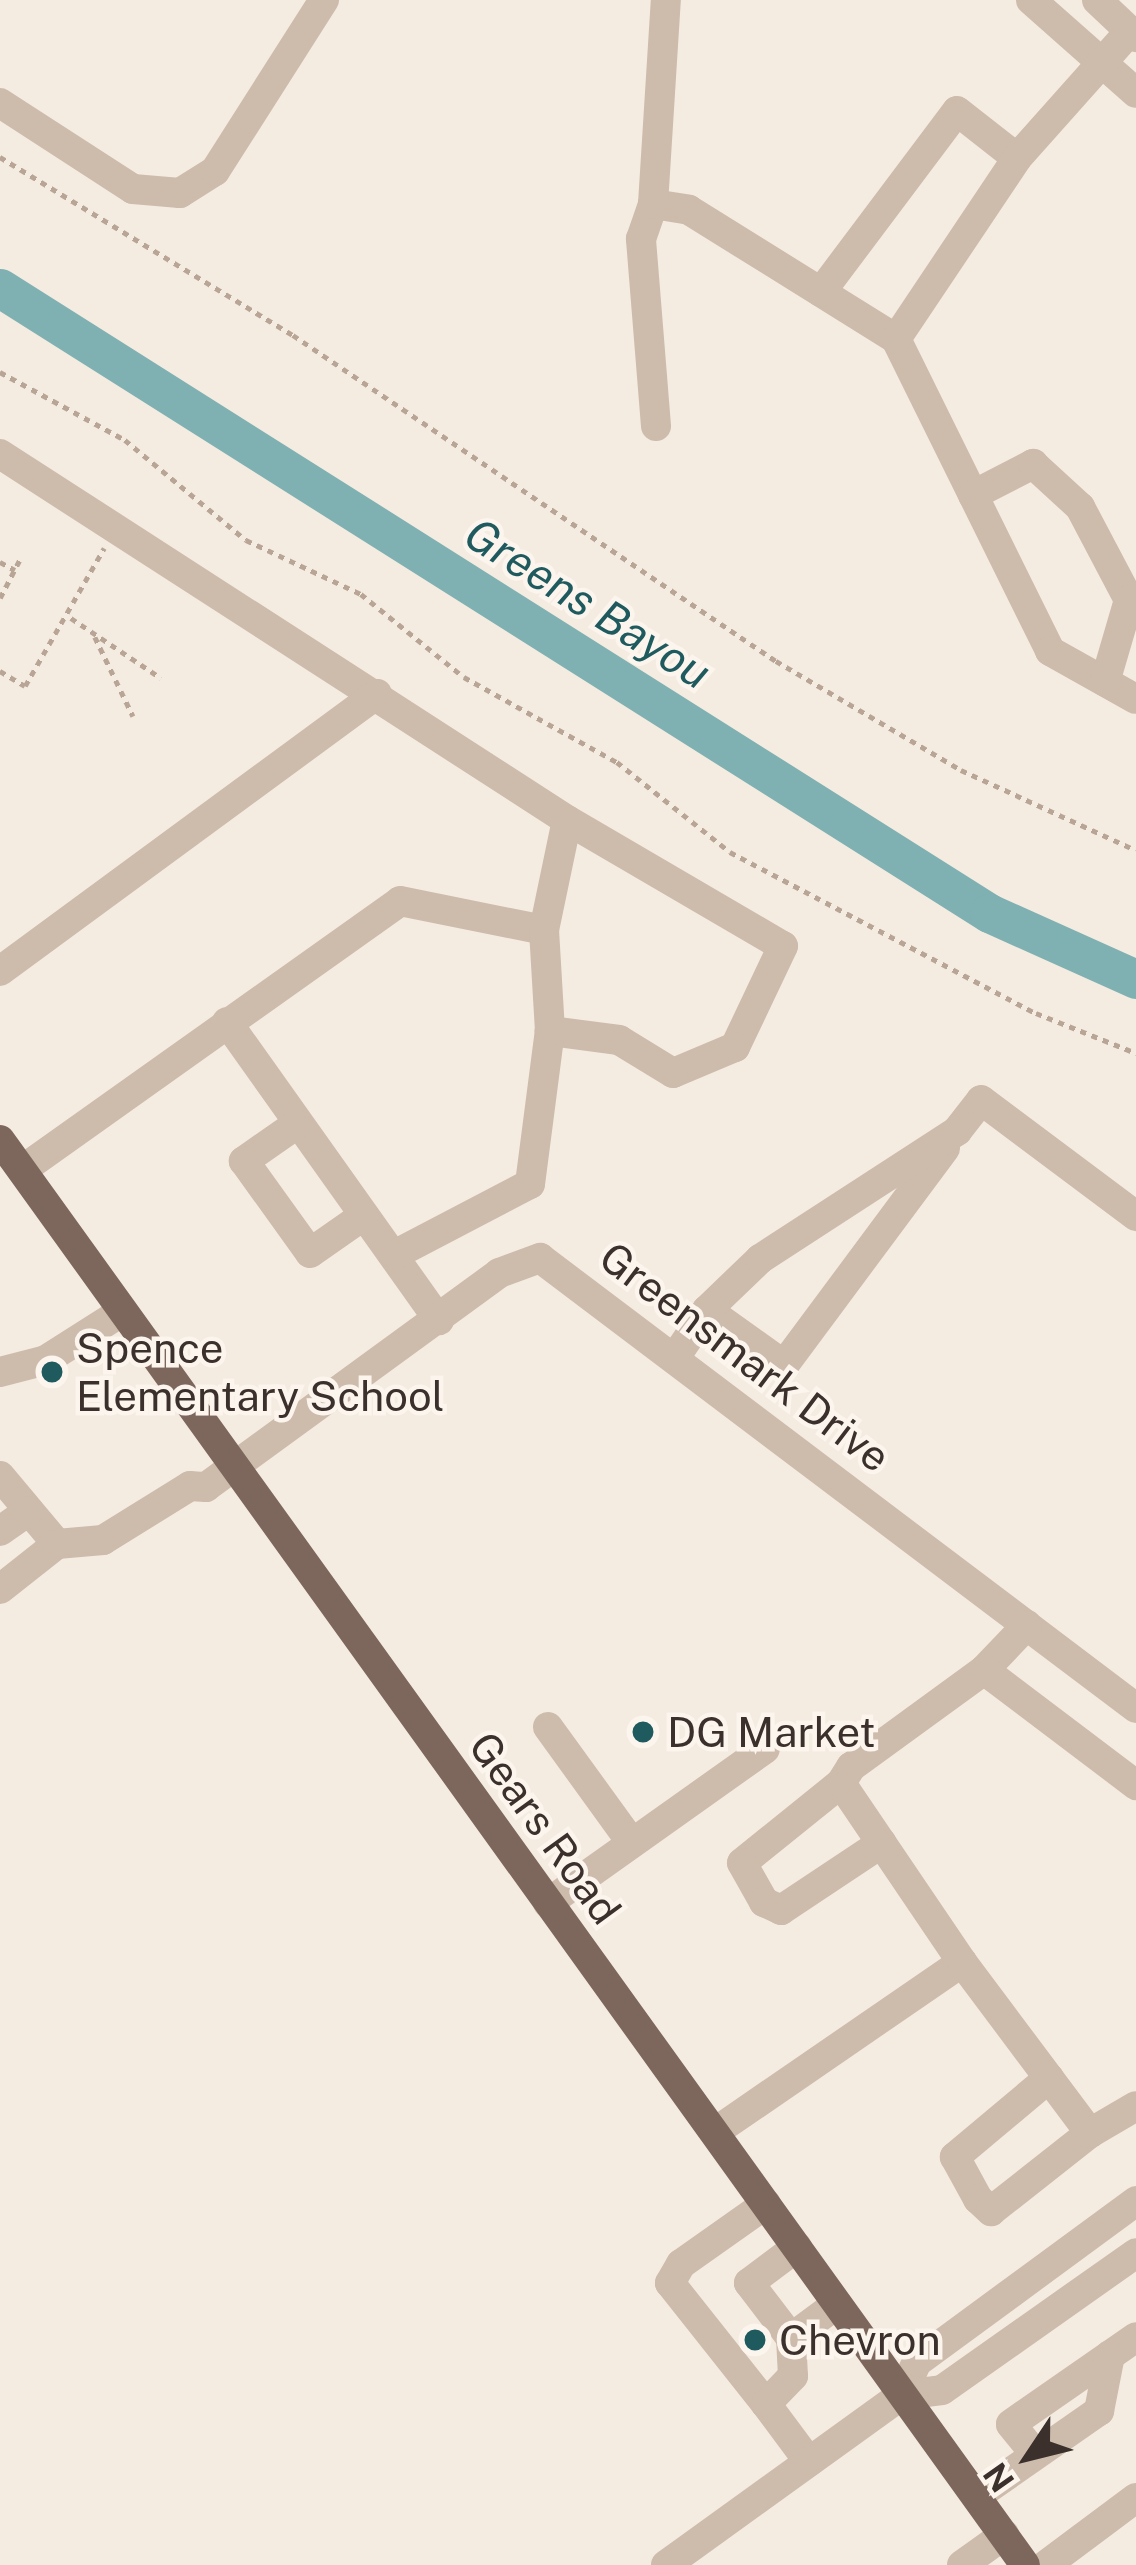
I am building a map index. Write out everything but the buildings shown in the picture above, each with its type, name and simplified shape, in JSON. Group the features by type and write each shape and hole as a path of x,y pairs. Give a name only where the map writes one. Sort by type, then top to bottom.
{"main road":[{"name":"Gears Road","path":"0,1140 1025,2565"}],"street":[{"path":"0,103 133,189 180,193 215,171 324,0"},
{"path":"656,426 641,239 653,204 666,0"},
{"path":"1031,0 1136,93"},
{"path":"896,339 1017,158 1099,59 1133,34 1097,0"},
{"path":"821,292 957,111 1017,158"},
{"path":"653,204 689,210 896,339 1051,651 1136,699"},
{"path":"0,454 567,820 783,946 735,1047 674,1073 619,1040 550,1031"},
{"path":"973,495 1033,464 1080,507 1129,600 1106,682"},
{"path":"0,971 377,694"},
{"path":"396,1254 530,1184 550,1031 544,930 567,820"},
{"path":"22,1171 400,901 544,930"},
{"path":"227,1022 439,1320"},
{"path":"707,1310 769,1359 784,1365 797,1356 981,1100 1136,1216"},
{"path":"297,1124 244,1161 296,1235 310,1253 362,1216"},
{"path":"676,1356 707,1310 760,1259 957,1131"},
{"name":"Greensmark Drive","path":"57,1544 103,1540 235,1467 500,1273 540,1258 676,1356 1136,1708"},
{"path":"2,1369 46,1360 123,1311"},
{"path":"0,1589 57,1544 1,1478"},
{"path":"0,1531 29,1511"},
{"path":"882,1843 781,1910 764,1902 742,1862 841,1783 851,1767 984,1670 1027,1624"},
{"path":"984,1670 1136,1785"},
{"path":"548,1727 632,1843"},
{"path":"548,1903 765,1749"},
{"path":"841,1783 962,1962 1090,2133"},
{"path":"715,2132 962,1962"},
{"path":"1049,2078 955,2157 978,2199 991,2211 1090,2133 1136,2106"},
{"path":"902,2395 917,2362 1136,2201"},
{"path":"766,2204 716,2238 670,2283 809,2462"},
{"path":"716,2238 790,2338 793,2376 766,2404"},
{"path":"748,2283 797,2247"},
{"path":"666,2565 902,2395 942,2390 1136,2253"},
{"path":"790,2338 837,2304"},
{"path":"977,2496 1099,2411 1110,2355 1136,2337"},
{"path":"1046,2565 1136,2498"},
{"path":"962,2565 1004,2535"}],"path":[{"path":"0,157 273,322 833,696 961,770 1136,850"},
{"path":"0,372 125,440 246,540 362,593 464,677 617,762 730,852 1036,1013 1136,1053"},
{"path":"0,671 25,686 71,618 115,528"},
{"path":"0,598 19,561"},
{"path":"0,562 15,569"},
{"path":"71,618 161,677"},
{"path":"92,632 133,716"}],"waterway":[{"name":"Greens Bayou","path":"0,288 989,913 1136,979"}],"place":[{"name":"Spence Elementary School","path":"52,1372"},
{"name":"DG Market","path":"643,1732"},
{"name":"Chevron","path":"755,2340"}]}
